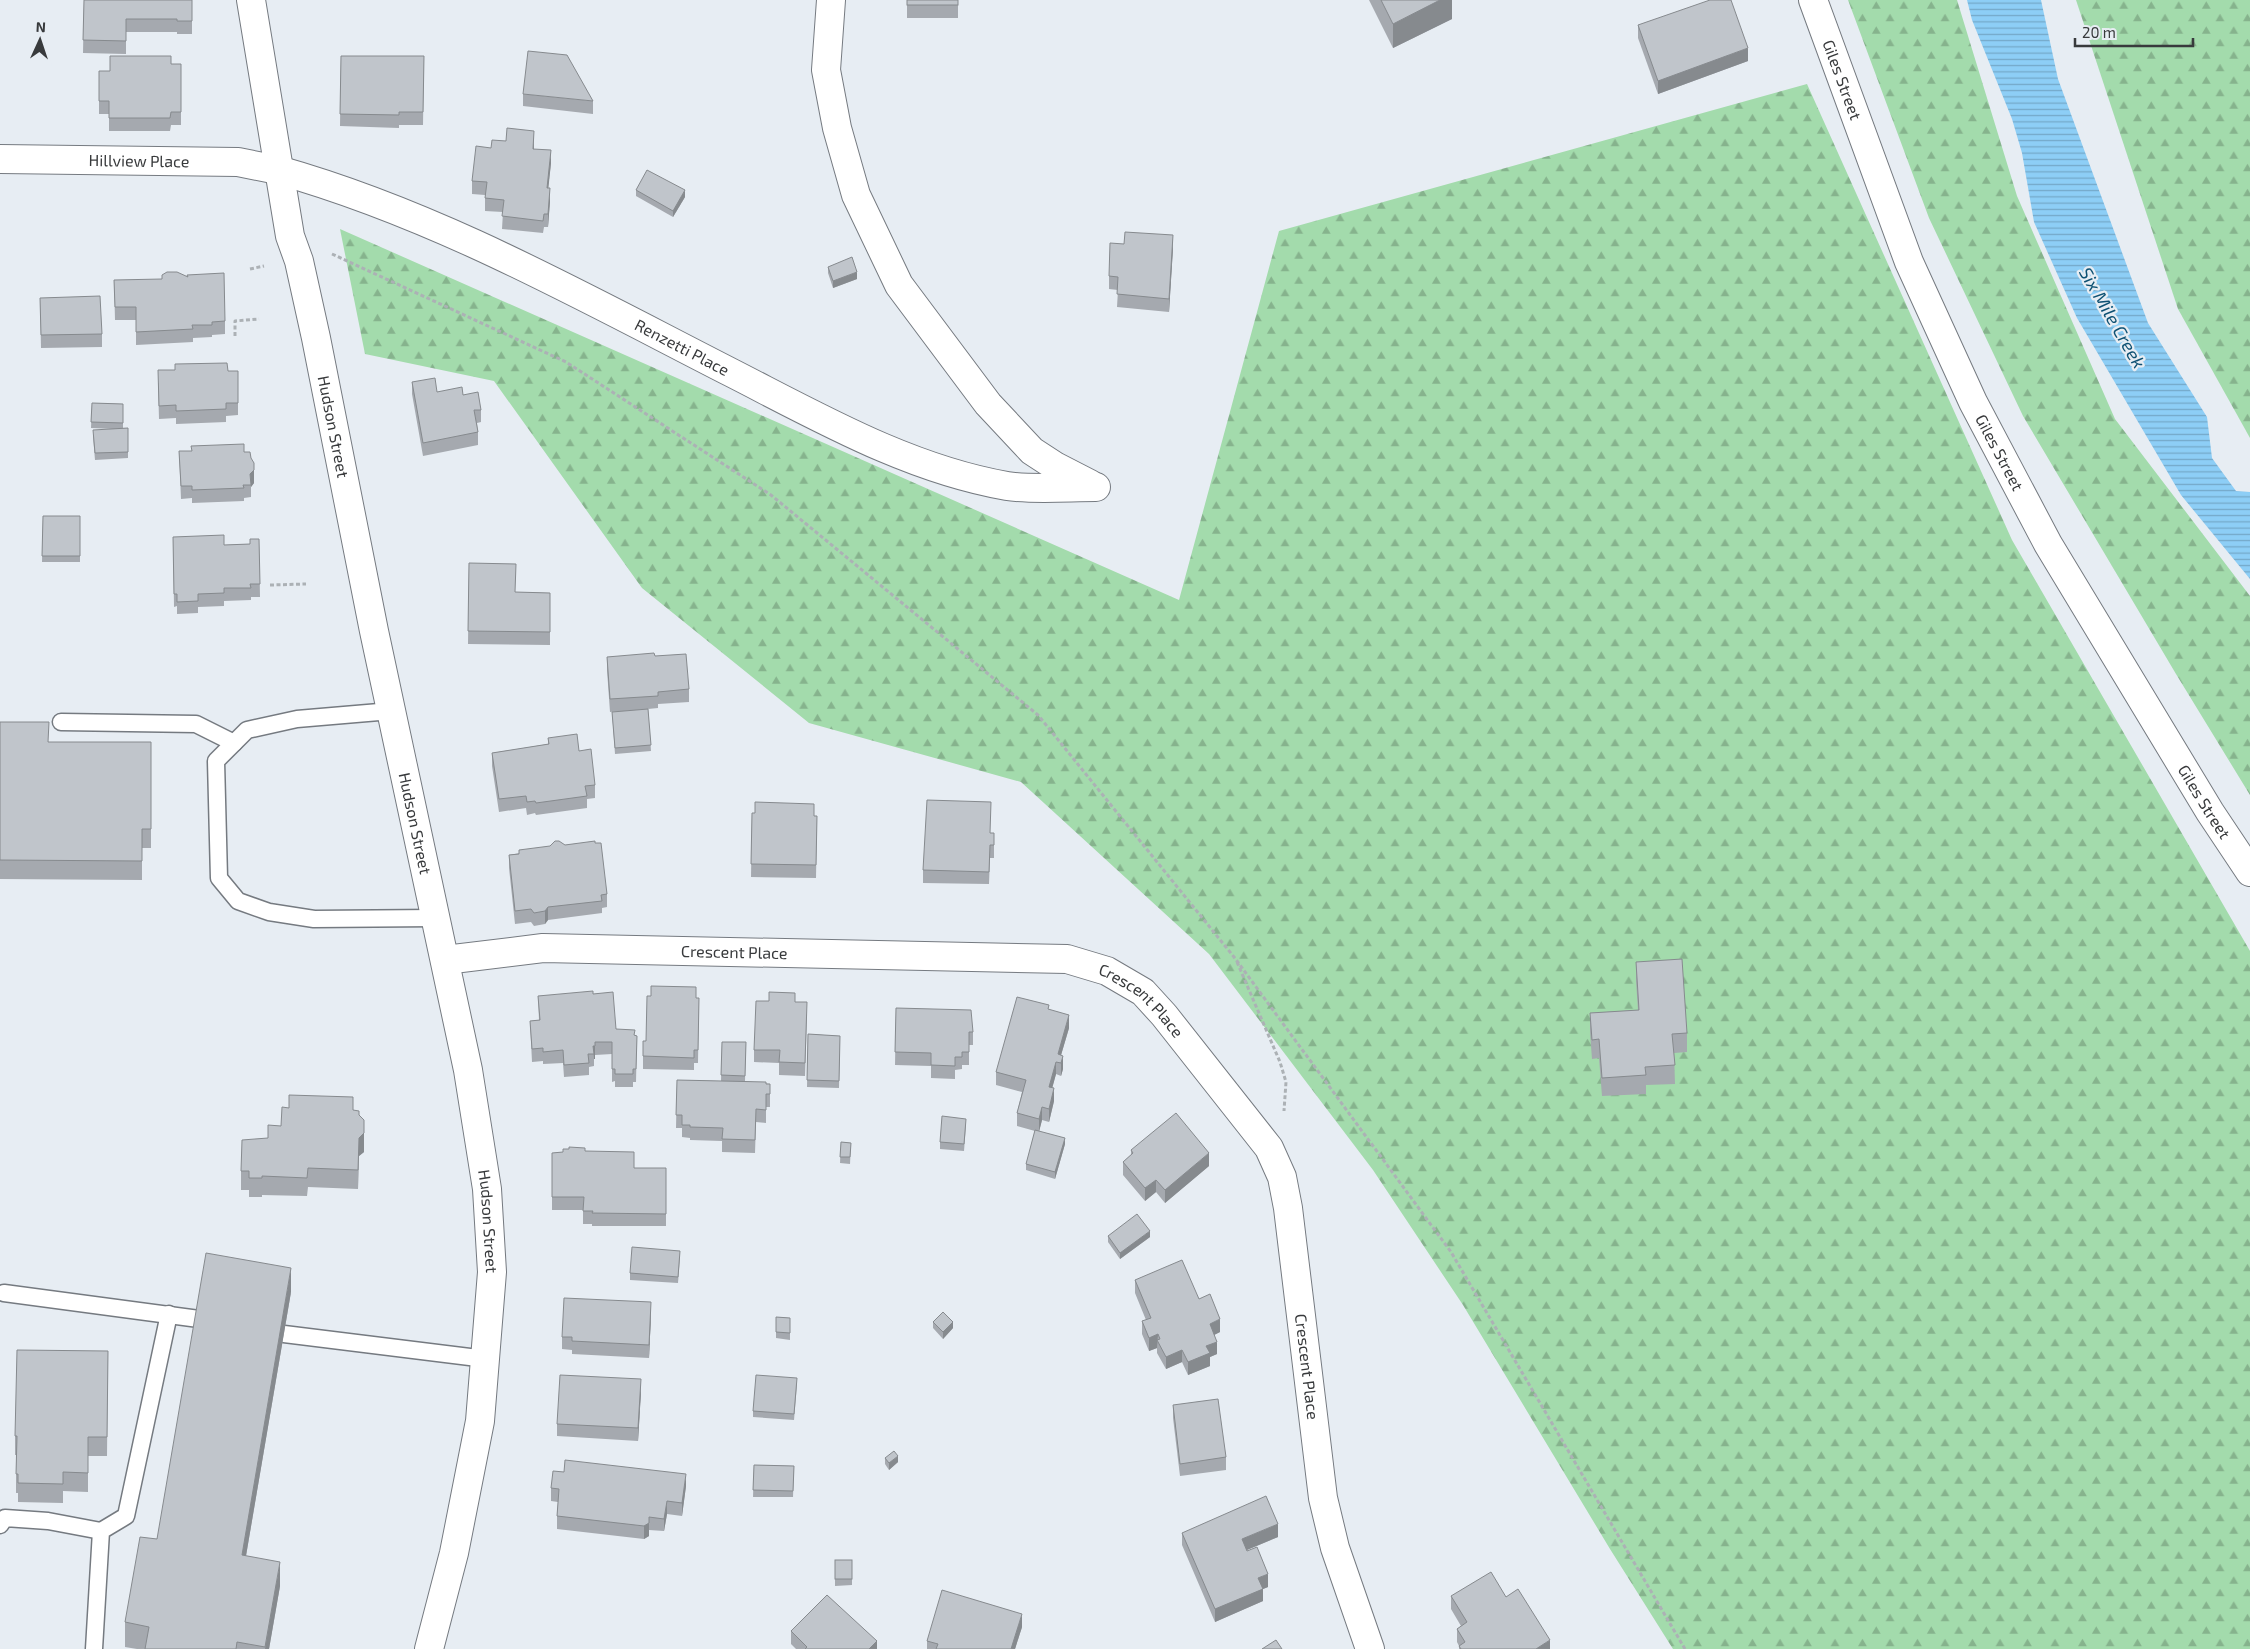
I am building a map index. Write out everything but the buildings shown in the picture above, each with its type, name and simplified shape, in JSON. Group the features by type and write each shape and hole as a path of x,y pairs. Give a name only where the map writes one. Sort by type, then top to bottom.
{"street":[{"name":"Hudson Street","path":"251,0 290,236 299,261 316,338 392,712 468,1070 487,1189 492,1272 480,1421 454,1553 428,1649"},
{"name":"Giles Street","path":"1813,0 1909,262 1973,402 2048,544 2210,812 2250,872"},
{"name":"Renzetti Place","path":"278,170 317,181 465,239 554,282 838,427 942,471 1009,487 1096,487 1055,466 1032,450 988,404 899,285 856,195 836,128 826,70 830,4"},
{"name":"Hillview Place","path":"0,159 238,162 278,170"},
{"name":"Crescent Place","path":"445,960 543,948 1067,959 1107,971 1143,992 1164,1015 1269,1148 1282,1177 1288,1208 1323,1498 1335,1548 1370,1649"}],"lane":[{"path":"392,712 297,719 247,730 216,761 218,878 238,901 269,912 314,919 436,918"},
{"path":"61,722 196,724 234,743"},
{"path":"4,1293 199,1319"},
{"path":"0,1525 5,1518 48,1521 101,1531 126,1516 169,1314"},
{"path":"284,1334 486,1359"},
{"path":"94,1649 101,1531"}],"path":[{"path":"334,254 566,362 771,494 1038,715 1234,957 1451,1252 1685,1649"},
{"path":"250,268 266,266"},
{"path":"235,336 235,322 259,319"},
{"path":"270,585 306,584"},
{"path":"1234,957 1280,1062 1286,1082 1286,1100 1282,1118 1269,1148"}],"green space":[{"path":"1848,0 1957,0 2017,196 2115,419 2250,596 2250,795 2023,416 1929,218"},
{"path":"2076,0 2250,0 2250,438 2178,309"},
{"path":"1807,84 2012,540 2250,951 2250,1649 1673,1649 1610,1549 1463,1305 1373,1170 1209,954 1021,782 809,723 642,588 494,381 365,354 340,229 1179,600 1279,231"}],"water":[{"name":"Six Mile Creek","path":"1967,0 2041,0 2058,79 2148,323 2207,417 2212,458 2236,491 2250,492 2250,579 2181,495 2077,318 2034,222 2022,153 2012,119 1972,20"}]}
